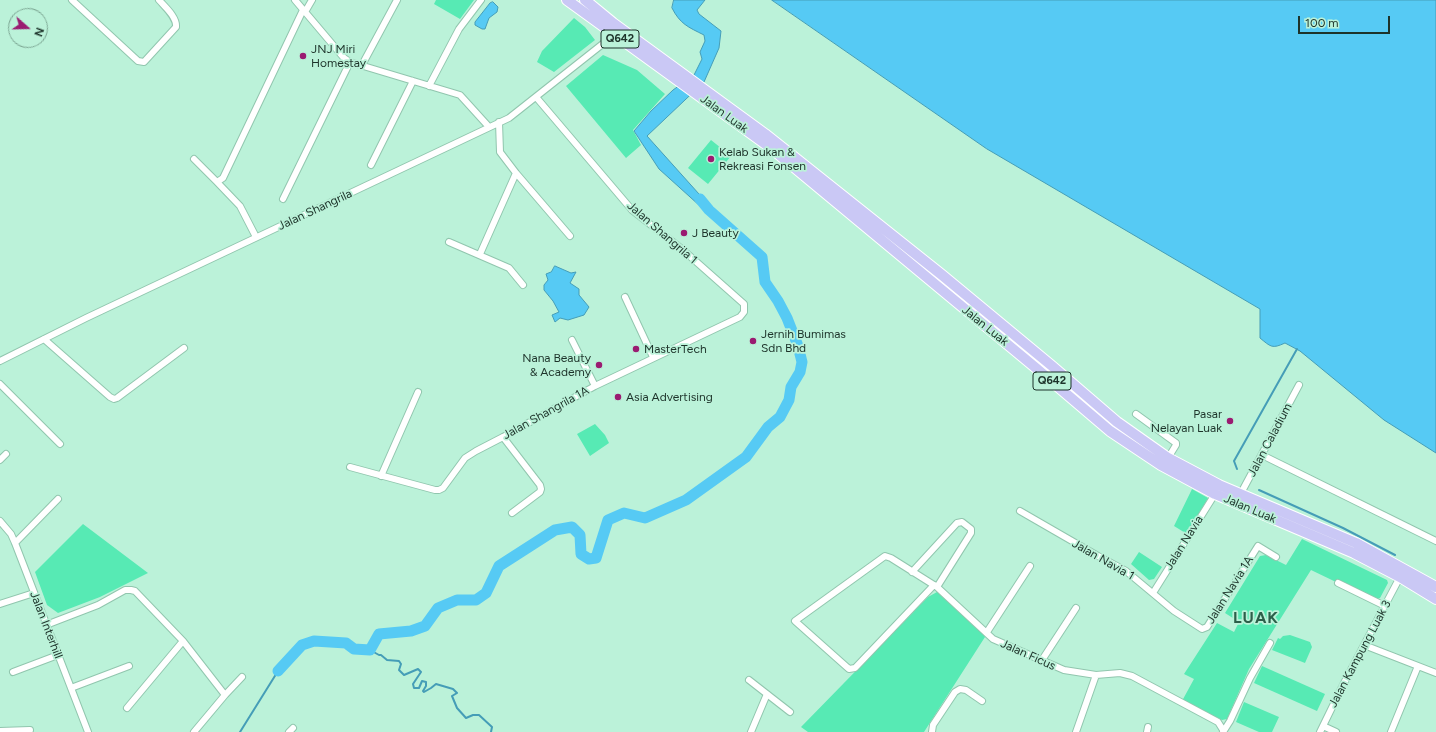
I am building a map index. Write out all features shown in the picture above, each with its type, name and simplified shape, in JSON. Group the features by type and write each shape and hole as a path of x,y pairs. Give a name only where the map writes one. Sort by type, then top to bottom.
{"main road":[{"name":"Jalan Luak","path":"567,0 614,35 676,74 772,139 1012,332 1117,422 1168,458 1219,485 1356,543 1436,587"},
{"name":"Jalan Luak","path":"585,0 676,74"},
{"name":"Jalan Luak","path":"710,98 1110,431 1161,465 1215,494 1354,553 1400,577 1436,599"},
{"path":"1012,332 1038,361 1039,365 1036,368"},
{"path":"1052,366 1048,374 1075,402"}],"street":[{"path":"72,0 138,61 142,62 144,62 176,27 174,18 159,0"},
{"path":"295,0 344,58 350,62 460,95 490,127"},
{"path":"218,182 223,178 304,11 312,0"},
{"path":"362,65 397,0"},
{"path":"429,86 460,29 481,0"},
{"name":"Jalan Shangrila","path":"0,361 513,115 614,35"},
{"path":"283,199 350,62"},
{"path":"372,165 413,81"},
{"name":"Jalan Shangrila 1","path":"536,97 632,210 683,250 744,304 745,309"},
{"path":"499,122 500,152 570,236"},
{"path":"194,159 240,206 256,237"},
{"path":"480,254 516,173"},
{"path":"449,242 480,254 509,268 523,285"},
{"path":"625,297 653,357"},
{"name":"Jalan Shangrila 1A","path":"350,467 439,490 443,488 465,458 476,451 595,386 740,316 745,309"},
{"path":"44,340 114,399 184,348"},
{"path":"572,340 595,386"},
{"path":"0,384 60,444"},
{"name":"Jalan Caladium","path":"1240,494 1299,385"},
{"path":"381,476 418,392"},
{"path":"1136,414 1176,443 1168,458"},
{"path":"503,437 540,485 541,489 540,492 512,513"},
{"path":"0,460 6,454"},
{"path":"1262,455 1436,541"},
{"name":"Jalan Navia","path":"1153,593 1215,494"},
{"path":"15,543 58,499"},
{"name":"Jalan Navia 1","path":"1020,511 1126,571 1174,611 1202,629"},
{"name":"Jalan Interhill","path":"0,520 7,528 15,543 88,732"},
{"path":"912,572 957,524 962,522 971,529 971,533 936,586"},
{"path":"0,531 7,528"},
{"name":"Jalan Navia 1A","path":"1202,629 1207,627 1258,546 1276,557"},
{"name":"Jalan Ficus","path":"936,586 856,668 853,669 850,669 795,621 885,556 891,558 936,586 993,639 1064,670 1096,676 1120,673 1132,676 1218,722 1223,731"},
{"path":"987,632 1030,566"},
{"name":"Jalan Kampung Luak 3","path":"1321,729 1400,577"},
{"path":"1338,583 1385,606"},
{"path":"46,625 98,605 125,590 135,591 183,641 225,695"},
{"path":"0,604 34,592"},
{"path":"1042,660 1076,608"},
{"path":"127,708 183,641"},
{"path":"1223,731 1230,721 1250,678 1270,643"},
{"path":"1364,645 1436,673"},
{"path":"13,672 58,655"},
{"path":"71,688 129,666"},
{"path":"1392,732 1418,666"},
{"path":"194,732 242,676"},
{"path":"1076,732 1096,676"},
{"path":"749,680 790,712"},
{"path":"932,732 933,725 955,692 960,689 966,690 982,701"},
{"path":"751,732 768,694"},
{"path":"1321,729 1336,732"},
{"path":"0,732 30,730"}],"green space":[{"path":"436,0 474,0 460,19 434,4"},
{"path":"574,18 585,27 595,40 554,72 537,62 542,51"},
{"path":"603,55 637,70 665,94 633,130 641,145 626,158 566,86"},
{"path":"711,140 731,156 708,184 688,168"},
{"path":"595,424 605,435 609,443 590,456 577,434"},
{"path":"1192,489 1208,498 1187,534 1174,526"},
{"path":"83,524 148,573 100,597 58,613 47,605 35,572"},
{"path":"1302,539 1387,580 1388,583 1380,598 1377,599 1311,570 1249,669 1227,719 1222,720 1182,701 1194,679 1184,674 1217,623 1234,632 1239,622 1225,613 1260,556 1266,555 1286,565"},
{"path":"1139,552 1162,567 1154,579 1149,580 1131,564"},
{"path":"937,592 982,632 985,637 924,732 808,732 801,727 928,597"},
{"path":"1290,635 1310,642 1312,647 1305,663 1272,650 1278,638 1280,639 1283,636"},
{"path":"1262,666 1325,694 1317,711 1254,683"},
{"path":"1244,702 1279,717 1272,732 1259,732 1236,722"}],"water":[{"path":"674,0 705,0 697,10 699,14 721,31 719,48 704,82 647,136 699,194 709,210 700,206 659,169 634,131 651,111 673,90 694,75 702,59 700,52 705,41 704,35 689,27 678,18 672,8"},
{"path":"772,0 1436,0 1436,453 1384,420 1300,351 1285,343 1272,346 1260,338 1260,309 987,149"},
{"path":"493,2 498,7 497,12 489,18 485,29 475,25 475,22 490,3"},
{"path":"555,266 571,273 576,272 570,283 579,289 579,295 589,307 584,315 568,320 560,318 555,322 552,315 559,312 553,301 544,290 544,285 548,280 546,274 551,272"}],"waterway":[{"path":"278,671 302,645 314,641 346,643 354,649 370,650 379,634 411,631 425,626 438,608 457,600 476,600 486,593 499,566 555,530 572,527 580,535 581,554 589,559 596,558 608,520 624,513 645,518 686,500 746,457 768,427 780,417 789,400 791,387 800,372 802,362 798,346 787,318 765,282 762,257 709,210 700,199"},
{"path":"1237,469 1234,461 1297,349"},
{"path":"1259,490 1343,528 1395,555"},
{"path":"370,650 381,655 387,660 399,661 401,664 399,670 404,675 418,669 421,672 413,684 414,688 419,688 422,681 426,682 424,692 436,684 453,689 457,693 452,696 457,708 466,718 473,715 479,715 492,727 491,732"},
{"path":"240,732 278,671"}],"place":[{"name":"JNJ Miri Homestay","path":"303,56"},
{"name":"Kelab Sukan & Rekreasi Fonsen","path":"711,159"},
{"name":"J Beauty","path":"684,233"},
{"name":"Jernih Bumimas Sdn Bhd","path":"753,341"},
{"name":"MasterTech","path":"636,349"},
{"name":"Nana Beauty & Academy","path":"599,365"},
{"name":"Asia Advertising","path":"618,397"},
{"name":"Pasar Nelayan Luak","path":"1230,421"}],"district":[{"name":"LUAK","path":"1256,618"}]}
